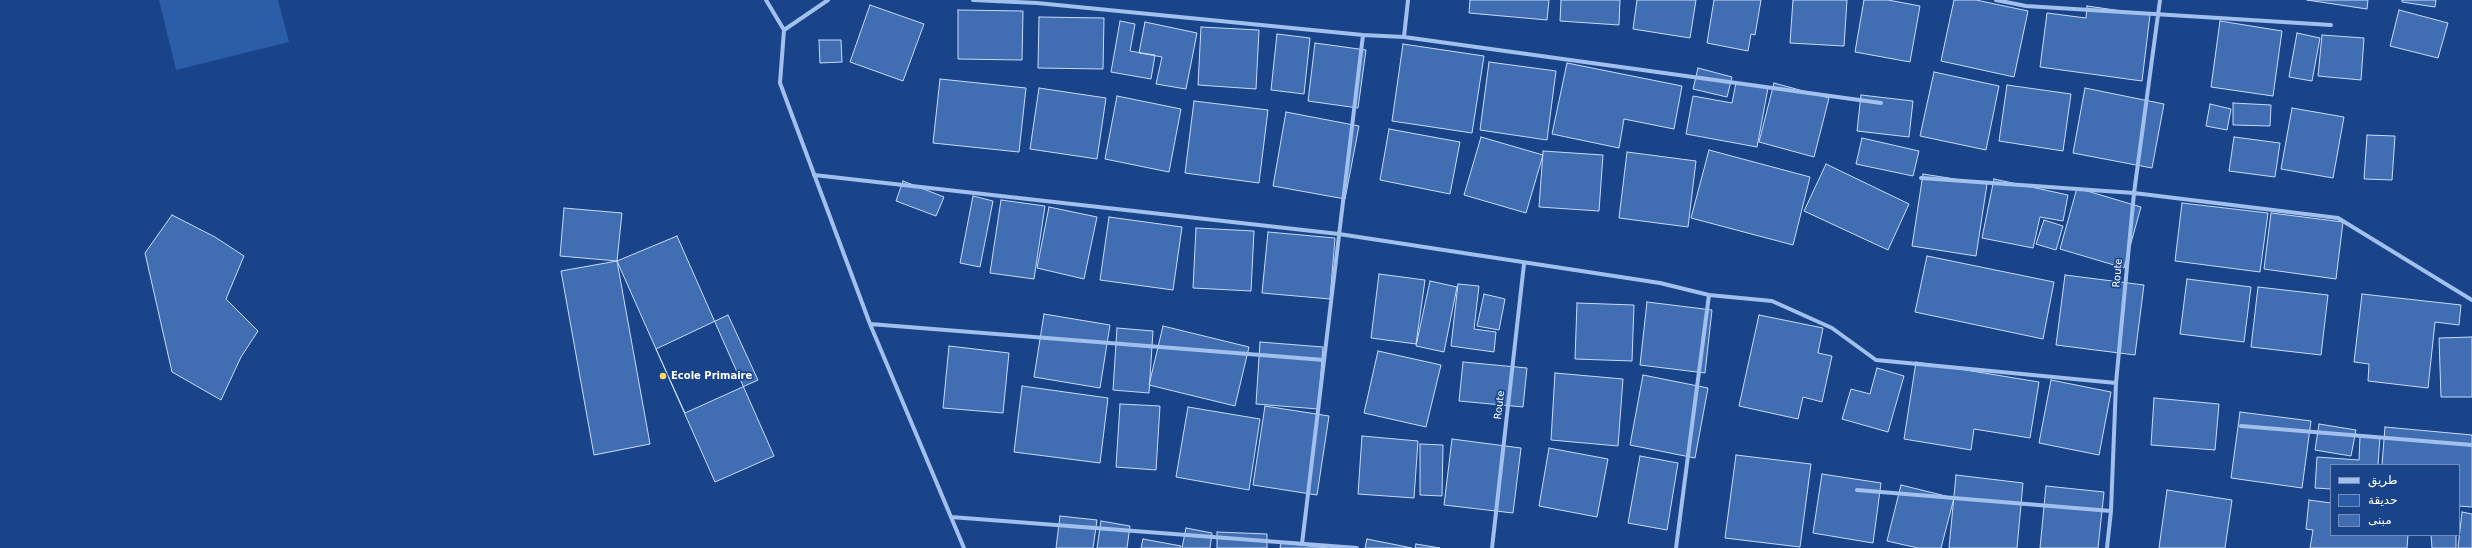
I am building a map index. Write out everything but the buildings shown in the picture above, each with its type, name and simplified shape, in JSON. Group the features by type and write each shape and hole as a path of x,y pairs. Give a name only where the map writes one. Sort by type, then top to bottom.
{"street":[{"path":"766,0 784,30 780,83 870,324 964,548"},
{"path":"784,30 828,0"},
{"path":"973,0 1037,3 1363,35 1404,37 1881,103"},
{"path":"1404,37 1408,0"},
{"path":"1996,0 2026,6 2158,13 2331,25"},
{"name":"Route","path":"2107,548 2111,511 2116,383 2134,193 2160,0"},
{"path":"1302,544 1363,35"},
{"path":"814,175 1339,234 1524,264 1660,283 1709,295 1772,301 1832,328 1876,360 2116,383"},
{"path":"1921,178 2134,193 2338,218 2472,300"},
{"name":"Route","path":"1492,548 1524,264"},
{"path":"1676,548 1709,295"},
{"path":"870,324 1324,360"},
{"path":"2241,426 2472,445"},
{"path":"1857,490 2111,511"},
{"path":"951,517 1357,548"}],"green space":[{"path":"159,0 278,0 289,42 176,70"}],"place":[{"name":"Ecole Primaire","path":"663,376"}]}
